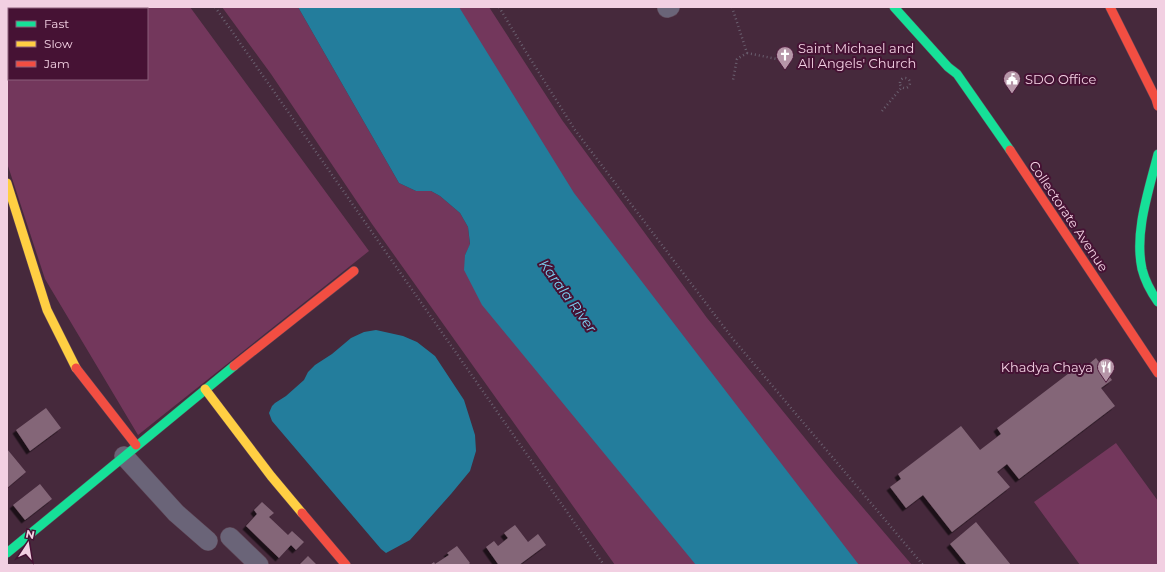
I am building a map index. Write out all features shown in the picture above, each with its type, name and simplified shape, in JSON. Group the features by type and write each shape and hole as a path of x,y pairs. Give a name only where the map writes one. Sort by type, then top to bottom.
{"street":[{"name":"Collectorate Avenue","path":"894,7 917,24 948,67 957,74 1018,162 1158,373"},
{"path":"1110,7 1156,99 1158,106"},
{"name":"Collectorate Avenue","path":"951,56 955,62 957,74"},
{"path":"1158,154 1148,196 1140,250 1142,269 1150,291 1158,302"},
{"path":"7,183 47,310 77,369 130,451 176,513 208,541"},
{"path":"7,552 205,389 354,271"},
{"path":"205,389 271,476 346,565"},
{"path":"230,537 259,565"}],"path":[{"path":"215,7 604,565"},
{"path":"499,7 575,130 733,339 923,565"},
{"path":"732,7 747,53"},
{"path":"733,80 737,59 747,53 777,59"},
{"path":"882,111 902,87"}],"shaded area":[{"path":"10,7 190,7 369,251 138,435 45,279 7,163 8,9 8,80 148,80 148,8 9,8"},
{"path":"222,7 298,7 399,183 416,191 431,191 440,196 460,213 468,227 470,245 465,255 700,565 615,565 372,224 271,74"},
{"path":"448,7 489,7 562,120 707,318 835,475 912,565 848,565 717,420"},
{"path":"1116,443 1158,501 1158,565 1080,565 1034,502"}],"water":[{"name":"Karala River","path":"298,7 459,7 574,193 859,565 696,565 482,305 464,270 465,255 470,244 468,227 460,213 440,196 431,191 416,191 399,183"},
{"path":"376,330 403,336 417,342 435,356 464,400 475,435 476,451 470,471 451,494 410,540 386,553 272,421 269,413 272,406 304,380 308,372 315,365 332,354 351,338 364,332"}],"building":[{"path":"1096,358 1112,380 1101,388 1115,406 1019,479 1007,464 997,472 1010,487 952,532 923,495 906,508 890,487 901,479 898,474 961,426 980,450 1001,434 997,428 1081,364 1084,368"},
{"path":"46,408 61,428 30,451 16,430"},
{"path":"7,449 26,472 7,488"},
{"path":"40,484 52,499 25,520 13,505"},
{"path":"262,502 274,513 269,517 288,535 292,531 304,542 296,550 291,545 279,558 246,526 257,514 254,510"},
{"path":"976,522 1011,565 967,565 950,544"},
{"path":"515,525 528,542 538,534 546,545 519,565 497,565 498,564 486,547 494,541 498,546 508,538 504,533"},
{"path":"457,546 470,563 468,565 430,565 434,562 435,564 449,555 447,553"},
{"path":"308,556 317,565 299,565"}],"traffic: fast":[{"path":"894,7 948,67 957,74 1010,150"},
{"path":"1158,154 1147,196 1141,226 1140,240 1140,255 1143,273 1148,286 1158,302"},
{"path":"7,553 234,366"}],"traffic: slow":[{"path":"7,183 47,310 76,368"},
{"path":"205,389 271,476 302,513"}],"traffic: jam":[{"path":"1110,7 1156,99 1158,106"},
{"path":"1010,150 1158,373"},
{"path":"234,366 354,271"},
{"path":"76,368 136,445"},
{"path":"302,513 346,565"}],"place":[{"name":"Saint Michael and All Angels' Church","path":"785,70"},
{"name":"SDO Office","path":"1012,94"},
{"name":"Khadya Chaya","path":"1106,382"}]}
